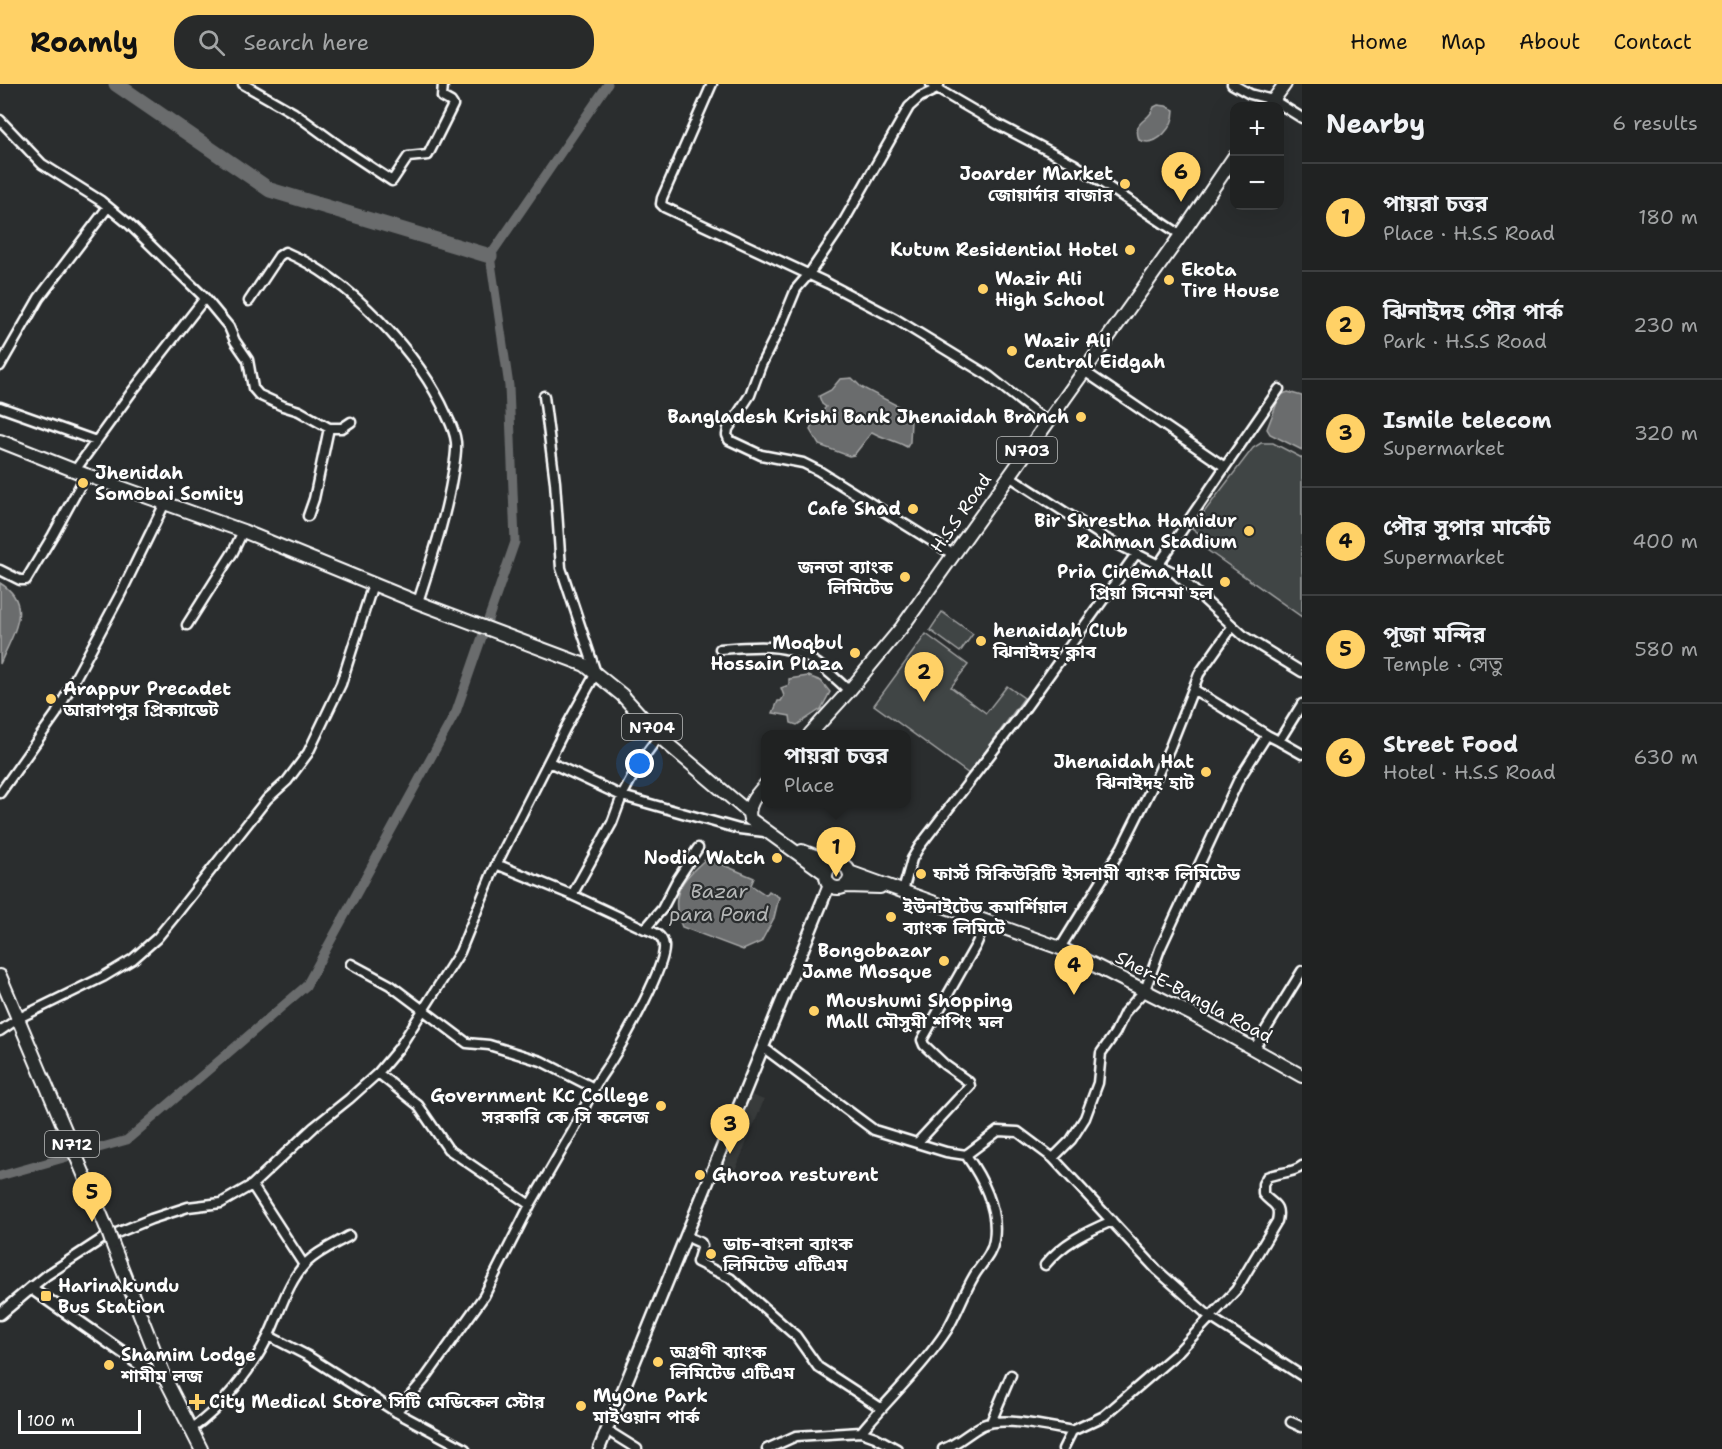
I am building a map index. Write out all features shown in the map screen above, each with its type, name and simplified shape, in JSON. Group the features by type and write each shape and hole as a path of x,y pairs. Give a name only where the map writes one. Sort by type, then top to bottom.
{"highway":[{"path":"1272,102 1285,84"},
{"name":"H.S.S Road","path":"815,730 902,627 1230,164"},
{"name":"N704","path":"0,441 243,531 420,603 585,665 622,695 659,736 748,812"},
{"path":"761,789 748,812 753,823 787,845 834,883 849,881 849,872"},
{"path":"787,845 837,864"},
{"path":"834,883 831,866 837,864"},
{"name":"Sher-E-Bangla Road","path":"837,864 843,865 849,872 1060,948 1145,990 1302,1076"},
{"name":"Sher-E-Bangla Road","path":"834,883 901,890"},
{"name":"N712","path":"0,976 107,1229 166,1380 201,1449"}],"main road":[{"path":"607,1449 834,883"},
{"path":"599,1449 834,883"},
{"path":"0,1314 31,1288 145,1368 166,1380"}],"street":[{"path":"243,84 294,113 393,181 408,157 428,155 453,105 452,102 442,97 443,84"},
{"path":"712,84 661,204 809,274 894,318 973,365 1047,422"},
{"path":"1232,84 1269,102"},
{"path":"954,555 819,471 803,463 761,455 729,440 727,435 728,429 750,395 761,365 783,323 796,289 840,228 909,107 936,86 997,124 1074,164 1181,235"},
{"path":"1284,109 1302,118"},
{"path":"0,120 42,164 108,207 159,252 205,298 229,327 248,360 253,388 259,395 299,411 329,428 342,428 351,422"},
{"path":"0,366 39,298 108,207"},
{"path":"249,301 279,256 285,252 298,257 376,316 427,377 453,430 456,453 446,510 420,603"},
{"path":"0,570 20,580 26,579 53,535 96,441 205,298"},
{"path":"1084,371 1225,467"},
{"path":"1159,564 1279,388"},
{"path":"31,1288 102,1239 188,1207 221,1203 252,1185 314,1126 378,1073 399,1048 460,952 496,864 596,673 561,568 555,482 544,396"},
{"path":"0,407 96,441"},
{"path":"308,516 314,499 329,428"},
{"path":"1009,476 1105,538 1159,564 1187,583 1232,627 1266,652 1302,672"},
{"path":"0,793 56,714 120,595 165,503"},
{"path":"187,625 233,552 243,531"},
{"path":"901,890 912,859 919,847 1016,721 1136,554"},
{"path":"0,1031 19,1018 103,977 133,959 157,938 267,799 287,781 308,753 341,684 373,584"},
{"path":"1060,948 1122,847 1163,763 1204,664 1232,627"},
{"path":"720,649 785,647 814,660 849,692"},
{"path":"1193,689 1302,754"},
{"path":"1279,741 1302,704"},
{"path":"1053,1158 1071,1140 1085,1118 1098,1083 1101,1053 1115,1033 1125,1012 1145,990 1160,949 1239,779 1267,735"},
{"path":"572,895 612,823 622,796 640,762 659,736"},
{"path":"549,762 622,796 739,829 766,832"},
{"path":"645,929 662,909 677,880 698,848"},
{"path":"396,1412 424,1380 484,1296 530,1205 574,1129 594,1088 632,1025 663,957 664,945 661,937 656,933 496,864"},
{"path":"918,1142 970,1086 969,1082 924,1045 922,1040 976,945 987,920"},
{"path":"351,964 390,985 467,1043 489,1045 541,1061 594,1088"},
{"path":"1254,1049 1302,971"},
{"path":"768,1051 874,1130 946,1152 966,1155 998,1131 1018,1132 1053,1158 1157,1270 1209,1317 1302,1376"},
{"path":"378,1073 418,1105 448,1149 530,1205"},
{"path":"861,1432 925,1359 947,1329 975,1275 988,1257 994,1242 995,1225 991,1202 984,1183 966,1155"},
{"path":"943,1449 991,1422 1004,1421 1072,1431 1104,1416 1116,1403 1149,1379 1176,1354 1236,1290 1277,1221 1279,1212 1276,1205 1263,1194 1263,1185 1267,1177 1276,1173 1290,1172 1302,1166"},
{"path":"252,1185 304,1265"},
{"path":"1045,1265 1069,1242 1112,1221"},
{"path":"191,1429 218,1406 255,1360 282,1302 304,1265 315,1255 350,1236"},
{"path":"692,1239 701,1243 697,1262 730,1278 796,1336 819,1367 881,1408"},
{"path":"268,1336 308,1356 396,1412 465,1449"},
{"path":"991,1422 1011,1375"},
{"path":"1291,1422 1302,1427"},
{"path":"1063,1449 1072,1431"},
{"path":"767,1449 796,1436 861,1432 897,1449"},
{"path":"613,1434 638,1449"}],"shaded area":[{"name":"Bir Shrestha Hamidur Rahman Stadium","path":"1261,443 1273,443 1302,458 1302,617 1207,550 1201,535 1192,528 1253,448"},
{"path":"942,612 973,634 960,652 930,630"},
{"path":"926,634 968,665 951,687 986,713 1007,686 1024,698 969,774 874,705"},
{"path":"751,1095 764,1100 733,1176 721,1170"}],"water":[{"path":"1158,105 1174,110 1168,129 1158,139 1146,142 1139,140 1137,133 1139,125"},
{"path":"852,378 861,387 902,408 911,420 910,442 907,447 872,432 854,455 849,456 819,445 810,430 813,420 820,421 823,418 821,413 826,407 819,396 831,390 840,379"},
{"path":"1288,392 1302,396 1302,450 1270,434 1267,429 1280,395"},
{"path":"0,583 11,591 19,610 15,631 0,664"},
{"path":"808,676 821,681 830,692 821,709 797,725 791,723 790,716 773,713 778,701 781,701 784,696 781,688 789,685 789,679"},
{"name":"Bazar para Pond","path":"707,858 754,878 751,885 766,895 769,891 779,897 774,918 761,942 743,950 682,927 676,906 680,888 691,873"}],"waterway":[{"path":"116,84 270,190 490,256"},
{"path":"0,1176 127,1140 306,986 456,712 515,542 509,386 490,256 608,84"}],"place":[{"name":"Joarder Market জোয়ার্দার বাজার","path":"1125,184"},
{"name":"Street Food","path":"1181,202"},
{"name":"Kutum Residential Hotel","path":"1130,250"},
{"name":"Ekota Tire House","path":"1169,280"},
{"name":"Wazir Ali High School","path":"983,289"},
{"name":"Wazir Ali Central Eidgah","path":"1012,351"},
{"name":"Bangladesh Krishi Bank Jhenaidah Branch","path":"1081,417"},
{"name":"Jhenidah Somobai Somity","path":"83,483"},
{"name":"Cafe Shad","path":"913,509"},
{"name":"Bir Shrestha Hamidur Rahman Stadium","path":"1249,531"},
{"name":"জনতা ব্যাংক লিমিটেড","path":"905,577"},
{"name":"Pria Cinema Hall প্রিয়া সিনেমা হল","path":"1225,582"},
{"name":"henaidah Club ঝিনাইদহ ক্লাব","path":"981,641"},
{"name":"Moqbul Hossain Plaza","path":"855,653"},
{"name":"Arappur Precadet আরাপপুর প্রিক্যাডেট","path":"51,699"},
{"name":"ঝিনাইদহ পৌর পার্ক","path":"924,702"},
{"name":"Jhenaidah Hat ঝিনাইদহ হাট","path":"1206,772"},
{"name":"Nodia Watch","path":"777,858"},
{"name":"ফার্স্ট সিকিউরিটি ইসলামী ব্যাংক লিমিটেড","path":"921,874"},
{"name":"পায়রা চত্তর","path":"836,877"},
{"name":"ইউনাইটেড কমার্শিয়াল ব্যাংক লিমিটে","path":"891,917"},
{"name":"Bongobazar Jame Mosque","path":"944,961"},
{"name":"পৌর সুপার মার্কেট","path":"1074,995"},
{"name":"Moushumi Shopping Mall মৌসুমী শপিং মল","path":"814,1011"},
{"name":"Government KC College সরকারি কে সি কলেজ","path":"661,1106"},
{"name":"Ismile telecom","path":"730,1154"},
{"name":"Ghoroa resturent","path":"700,1175"},
{"name":"পূজা মন্দির","path":"92,1222"},
{"name":"ডাচ-বাংলা ব্যাংক লিমিটেড এটিএম","path":"711,1254"},
{"name":"Harinakundu Bus Station","path":"46,1296"},
{"name":"অগ্রণী ব্যাংক লিমিটেড এটিএম","path":"658,1362"},
{"name":"Shamim Lodge শামীম লজ","path":"109,1365"},
{"name":"City Medical Store সিটি মেডিকেল স্টোর","path":"197,1402"},
{"name":"MyOne Park মাইওয়ান পার্ক","path":"581,1406"}]}
